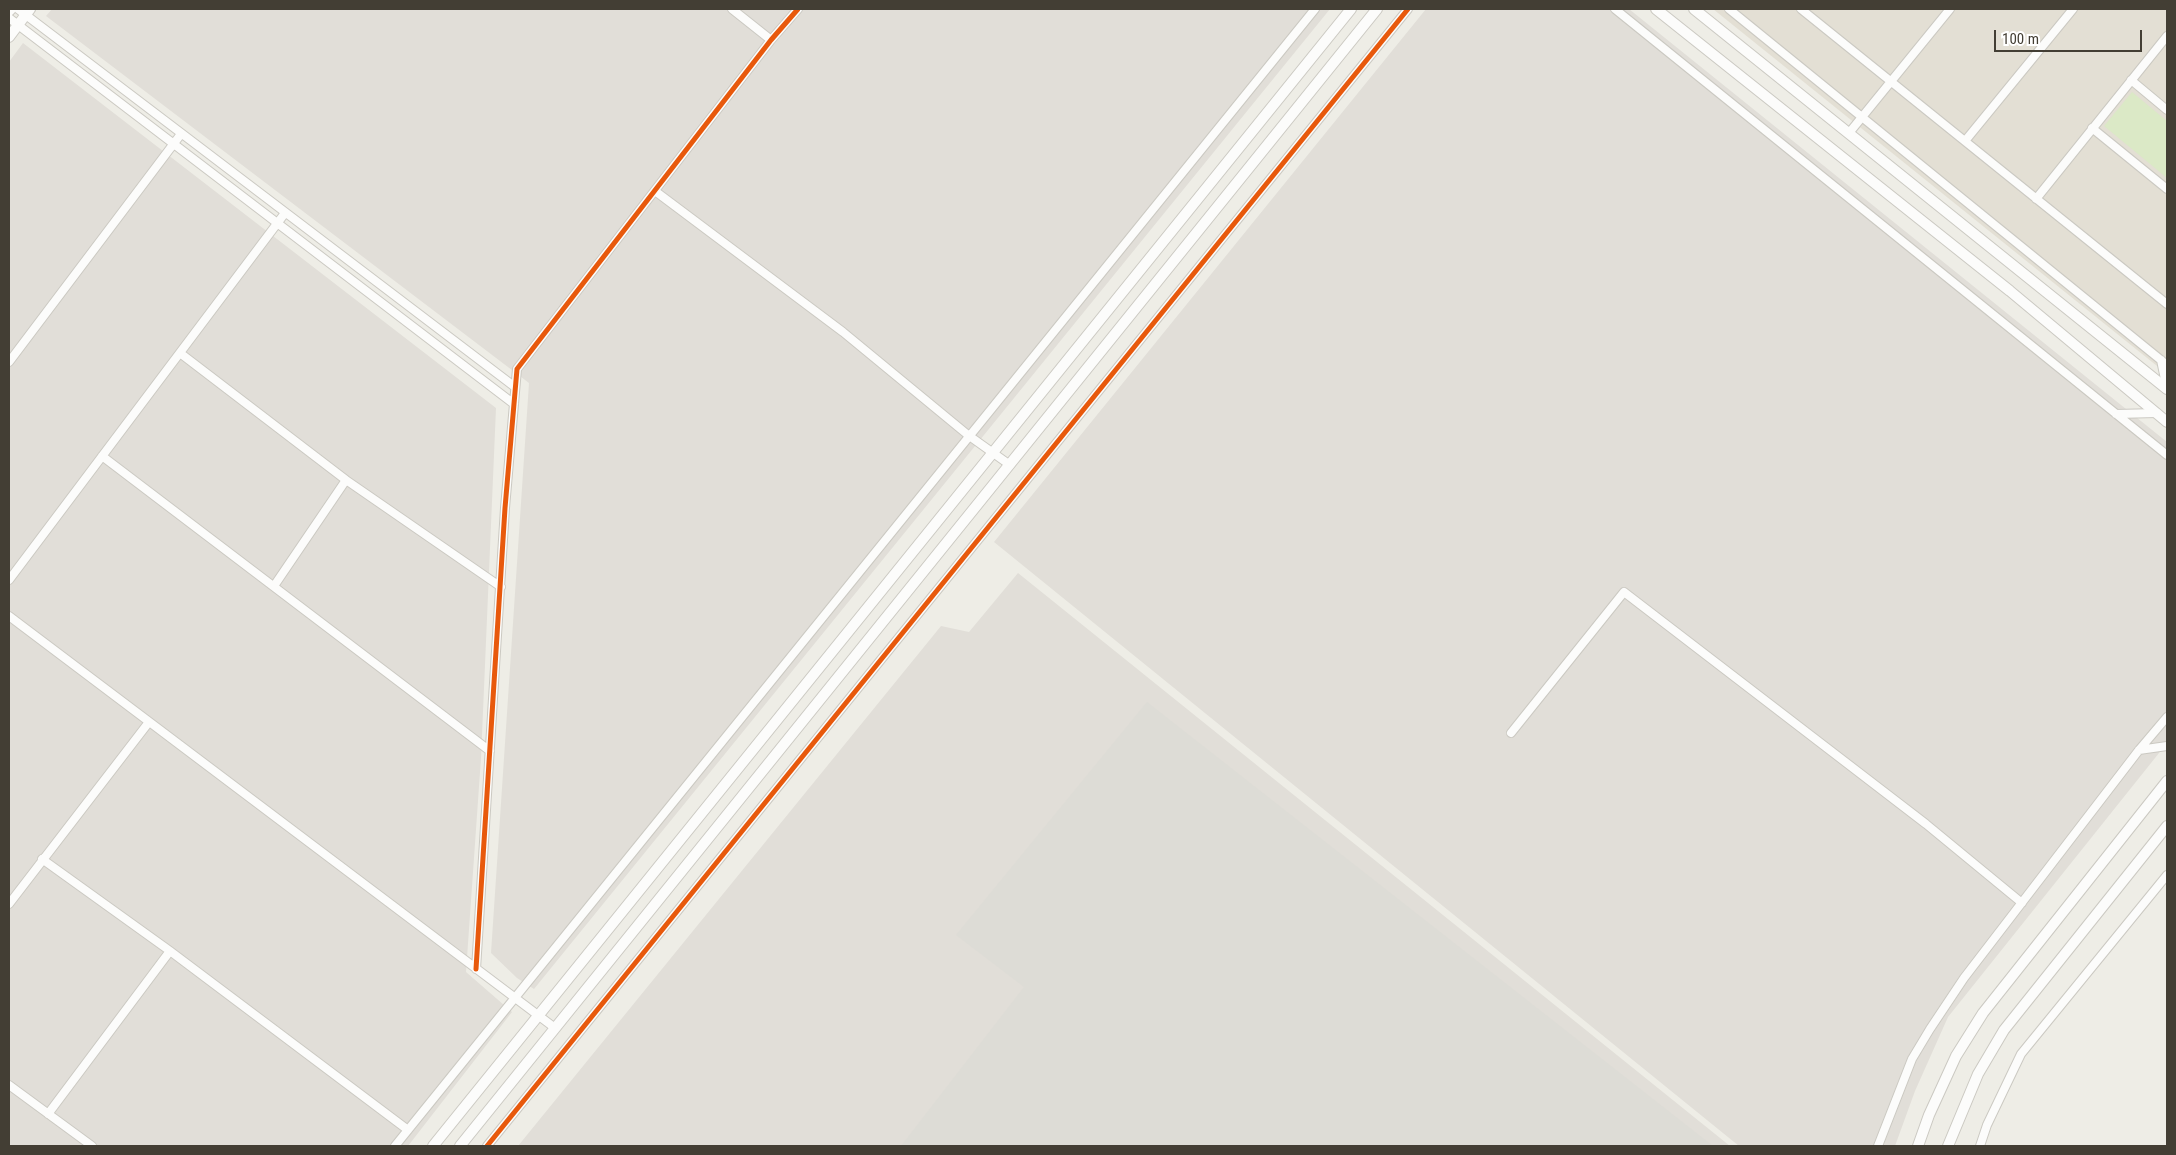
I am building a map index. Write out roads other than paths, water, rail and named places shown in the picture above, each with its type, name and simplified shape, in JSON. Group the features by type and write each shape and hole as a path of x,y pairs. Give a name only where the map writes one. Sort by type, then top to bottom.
{"street":[{"path":"732,9 771,40"},
{"path":"476,970 517,369 771,40 798,9"},
{"path":"395,1146 1314,9"},
{"path":"433,1146 1351,9"},
{"path":"460,1146 1377,9"},
{"path":"486,1146 1408,9"},
{"path":"1614,9 2167,455"},
{"path":"1656,9 2010,291 2167,422"},
{"path":"1694,9 2167,389"},
{"path":"1728,9 2164,363 2167,389"},
{"path":"1803,9 2167,304"},
{"path":"1849,133 1950,9"},
{"path":"1965,141 2073,9"},
{"path":"9,37 18,25 24,11 181,134 515,387"},
{"path":"9,18 514,404"},
{"path":"2036,199 2167,36"},
{"path":"2131,80 2167,110"},
{"path":"2092,128 2167,189"},
{"path":"9,362 181,134"},
{"path":"655,191 843,332 968,435 1010,465"},
{"path":"9,580 285,213"},
{"path":"180,353 346,480 501,587"},
{"path":"2116,414 2157,413"},
{"path":"102,456 490,751"},
{"path":"274,586 346,480"},
{"path":"1512,733 1624,592 1919,818 2022,903"},
{"path":"9,616 555,1028"},
{"path":"1878,1146 1912,1059 1930,1028 1964,978 2139,750 2167,717"},
{"path":"9,904 149,722"},
{"path":"2139,750 2167,746"},
{"path":"1918,1146 1929,1116 1956,1056 1983,1012 2167,781"},
{"path":"1948,1146 1978,1074 2004,1030 2167,826"},
{"path":"42,859 170,951 408,1130"},
{"path":"1980,1146 1987,1125 2021,1054 2167,875"},
{"path":"48,1114 170,951"},
{"path":"9,1085 92,1146"}]}
